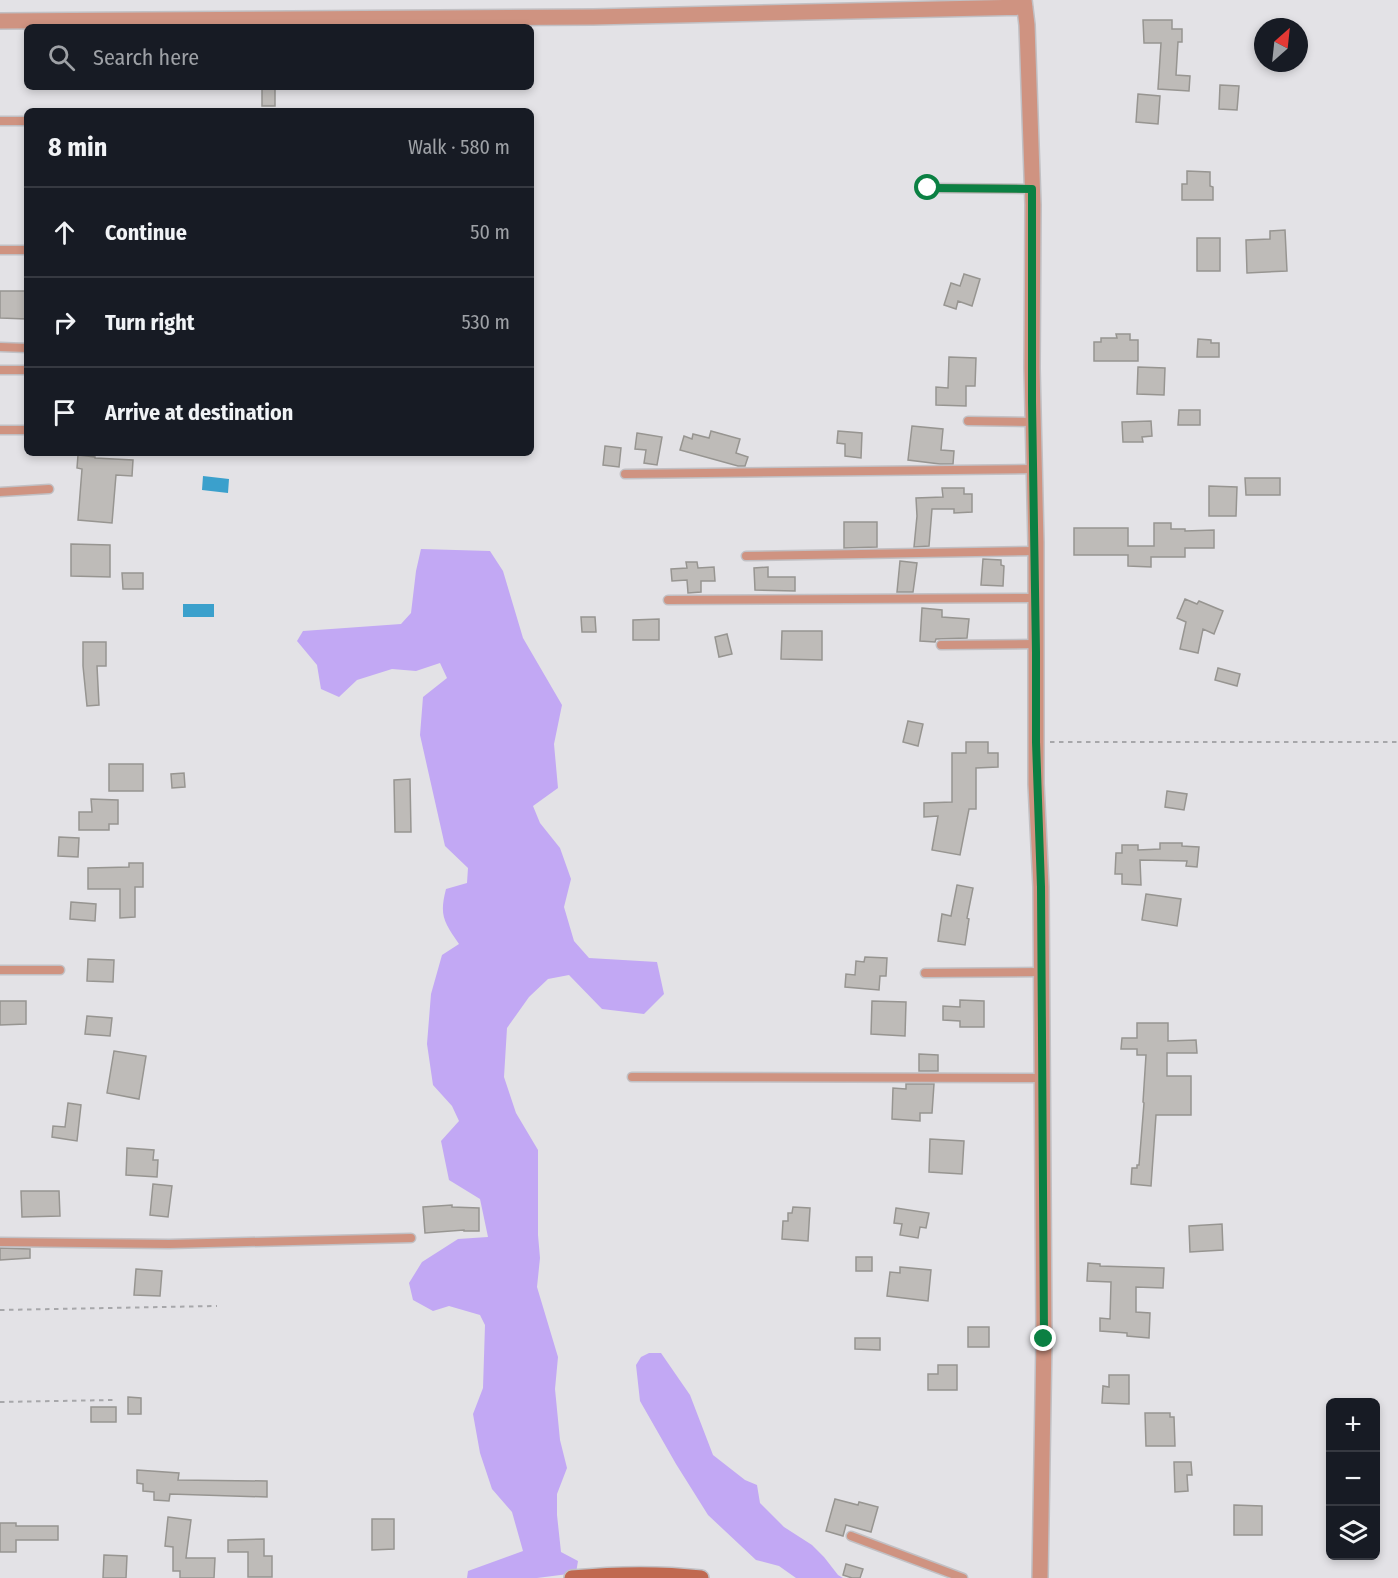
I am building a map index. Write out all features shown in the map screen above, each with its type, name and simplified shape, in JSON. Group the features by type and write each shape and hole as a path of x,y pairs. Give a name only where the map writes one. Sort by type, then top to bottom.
{"street":[{"path":"0,21 592,17 1025,4 1032,189 1036,742 1042,972 1044,1339 1040,1578"},
{"path":"572,1578 628,1574 701,1578"}],"lane":[{"path":"0,121 24,121"},
{"path":"928,188 1032,189"},
{"path":"0,250 24,250"},
{"path":"0,347 24,348"},
{"path":"0,370 24,370"},
{"path":"968,421 1033,422"},
{"path":"3,430 24,430"},
{"path":"3,430 24,437"},
{"path":"625,474 1034,469"},
{"path":"0,492 49,489"},
{"path":"746,556 1036,551"},
{"path":"668,600 1035,598"},
{"path":"941,645 1036,644"},
{"path":"0,969 60,970"},
{"path":"925,973 1042,972"},
{"path":"632,1077 1042,1078"},
{"path":"0,1242 169,1244 411,1238"},
{"path":"851,1536 963,1578"}],"path":[{"path":"1036,742 1398,742"},
{"path":"0,1310 217,1306"},
{"path":"0,1402 113,1400"}],"shaded area":[{"path":"421,549 490,551 503,571 523,638 562,705 554,744 558,788 533,806 540,823 560,848 571,879 564,907 574,941 589,958 657,962 664,994 644,1014 602,1009 569,975 548,979 529,997 507,1028 504,1077 516,1113 538,1150 540,1258 537,1287 558,1357 555,1389 560,1440 567,1468 557,1494 557,1515 561,1552 578,1561 576,1573 537,1578 467,1578 468,1571 523,1551 512,1512 492,1489 480,1453 473,1414 483,1388 485,1325 480,1315 449,1306 433,1311 413,1300 409,1283 422,1262 458,1239 488,1237 480,1199 449,1180 441,1141 459,1121 452,1106 433,1085 427,1044 431,994 442,955 459,944 444,918 443,906 446,889 467,883 468,868 445,846 420,735 423,697 447,678 440,663 416,671 392,669 357,680 339,697 321,689 317,665 297,641 303,631 401,624 411,613"},
{"path":"649,1353 661,1353 690,1395 713,1455 745,1480 757,1485 760,1503 784,1527 812,1545 843,1578 796,1578 779,1566 756,1560 708,1515 640,1401 636,1365 641,1357"}],"water":[{"path":"203,476 229,479 228,493 202,490"},
{"path":"183,604 214,604 214,617 183,617"}],"building":[{"path":"1143,20 1172,20 1172,29 1182,29 1182,42 1178,42 1176,75 1190,76 1189,91 1158,89 1161,43 1144,43"},
{"path":"1220,85 1239,86 1237,110 1219,109"},
{"path":"262,90 275,90 275,106 262,106"},
{"path":"1138,94 1160,96 1158,124 1136,122"},
{"path":"1187,171 1210,172 1213,200 1182,200 1182,184 1187,184"},
{"path":"1285,230 1287,271 1247,273 1246,240 1270,239 1270,231"},
{"path":"1197,238 1220,238 1220,271 1197,271"},
{"path":"964,274 980,279 972,306 958,301 956,309 944,305 951,283 960,286"},
{"path":"0,291 24,291 24,319 0,318"},
{"path":"1116,334 1130,334 1130,340 1138,340 1138,361 1094,361 1094,342 1101,342 1101,338 1117,338"},
{"path":"1198,339 1219,343 1219,357 1197,357"},
{"path":"949,357 976,358 975,386 966,386 966,406 936,405 936,387 948,388"},
{"path":"1138,367 1165,368 1164,395 1137,394"},
{"path":"1179,410 1200,410 1200,425 1178,425"},
{"path":"1151,421 1152,436 1142,437 1143,442 1123,442 1122,422"},
{"path":"912,426 943,429 941,450 954,451 953,464 908,460"},
{"path":"711,431 740,439 736,453 748,457 745,466 680,450 684,436 692,439 693,434 709,438"},
{"path":"838,431 862,433 861,458 845,456 845,444 837,443"},
{"path":"637,433 662,437 657,465 644,463 646,450 635,449"},
{"path":"605,446 621,448 619,467 603,465"},
{"path":"78,456 133,460 132,476 116,475 112,523 78,520 82,469 77,468"},
{"path":"1245,478 1280,478 1280,495 1246,495"},
{"path":"1209,486 1237,487 1236,516 1209,516"},
{"path":"942,488 964,488 964,494 972,494 972,512 954,513 954,509 932,509 929,546 914,547 916,498 943,497"},
{"path":"844,522 877,522 877,547 844,548"},
{"path":"1154,523 1171,523 1171,529 1185,529 1185,531 1214,530 1214,548 1185,548 1185,557 1151,557 1151,567 1128,566 1128,555 1074,555 1074,528 1128,528 1128,546 1154,546"},
{"path":"71,544 110,545 110,577 71,576"},
{"path":"983,559 1001,560 1001,565 1004,566 1003,586 981,585"},
{"path":"900,561 917,563 913,592 897,592"},
{"path":"686,562 697,562 698,568 714,567 715,581 701,581 701,592 688,593 687,580 672,581 671,569 687,568"},
{"path":"768,567 768,577 795,577 795,591 755,590 754,568"},
{"path":"122,573 143,573 143,589 123,589"},
{"path":"1185,599 1197,604 1199,601 1223,611 1214,634 1203,629 1198,653 1180,649 1186,622 1177,618"},
{"path":"922,608 942,610 942,617 969,619 967,638 936,639 935,642 920,641"},
{"path":"581,617 595,617 596,632 582,632"},
{"path":"659,619 659,640 633,640 633,620"},
{"path":"782,631 822,631 822,660 781,659"},
{"path":"727,634 732,654 719,657 715,637"},
{"path":"83,642 106,642 106,666 97,666 99,705 87,706"},
{"path":"1218,668 1240,674 1237,686 1215,680"},
{"path":"908,721 923,724 918,746 903,742"},
{"path":"966,742 988,742 988,753 998,753 998,767 976,768 976,809 969,809 960,855 932,850 938,816 924,817 924,803 952,802 952,753 966,753"},
{"path":"109,764 143,764 143,791 109,791"},
{"path":"184,773 185,787 172,788 171,774"},
{"path":"410,779 411,832 395,832 394,780"},
{"path":"1167,791 1187,794 1184,810 1165,807"},
{"path":"91,799 118,800 118,824 109,824 109,830 79,830 79,812 92,812"},
{"path":"59,837 79,838 78,857 58,856"},
{"path":"1160,843 1182,843 1182,846 1199,847 1197,867 1186,866 1187,861 1140,860 1141,885 1122,884 1122,874 1115,874 1116,853 1122,853 1122,845 1138,845 1138,850 1160,849"},
{"path":"129,863 143,863 143,887 135,887 135,917 120,918 120,889 88,889 88,868 129,867"},
{"path":"957,885 973,888 965,945 938,941 942,914 951,916"},
{"path":"1146,894 1181,899 1177,926 1142,920"},
{"path":"71,902 96,904 95,921 70,919"},
{"path":"865,957 887,958 886,976 880,976 879,990 845,987 846,974 855,975 856,961 864,962"},
{"path":"88,959 114,960 113,982 87,981"},
{"path":"960,1000 984,1001 984,1027 960,1027 960,1021 943,1020 943,1006 960,1007"},
{"path":"0,1001 26,1001 26,1024 0,1025"},
{"path":"872,1001 906,1002 905,1036 871,1034"},
{"path":"87,1016 112,1018 110,1036 85,1034"},
{"path":"1137,1023 1168,1023 1168,1041 1196,1040 1197,1053 1167,1053 1167,1076 1191,1076 1191,1115 1156,1115 1151,1186 1131,1184 1132,1168 1137,1168 1139,1165 1146,1055 1137,1055 1137,1049 1121,1049 1122,1038 1137,1038"},
{"path":"114,1051 146,1056 139,1099 107,1093"},
{"path":"919,1054 938,1055 938,1071 919,1071"},
{"path":"906,1084 934,1084 932,1113 920,1113 920,1121 892,1119 893,1088 906,1089"},
{"path":"68,1103 81,1105 77,1141 52,1137 53,1126 65,1127"},
{"path":"930,1139 964,1141 962,1174 929,1172"},
{"path":"127,1148 154,1150 153,1160 158,1160 157,1177 126,1175"},
{"path":"153,1184 172,1186 168,1217 150,1215"},
{"path":"21,1191 59,1191 60,1216 22,1217"},
{"path":"452,1205 452,1207 479,1208 479,1231 425,1233 423,1207"},
{"path":"793,1207 810,1208 808,1241 782,1239 783,1221 788,1221 788,1213 792,1213"},
{"path":"896,1208 929,1213 926,1228 920,1227 918,1238 900,1235 902,1224 894,1223"},
{"path":"1222,1224 1223,1250 1190,1252 1189,1226"},
{"path":"0,1248 30,1249 30,1258 0,1260"},
{"path":"856,1257 872,1257 872,1271 856,1271"},
{"path":"1088,1263 1100,1264 1100,1266 1164,1268 1163,1288 1136,1287 1136,1312 1150,1313 1149,1338 1127,1336 1127,1333 1100,1331 1100,1318 1110,1319 1111,1282 1087,1281"},
{"path":"900,1267 931,1270 928,1301 887,1296 890,1272 900,1273"},
{"path":"136,1269 162,1271 160,1296 134,1295"},
{"path":"968,1327 989,1327 989,1347 968,1347"},
{"path":"855,1338 880,1338 880,1350 855,1349"},
{"path":"938,1365 957,1365 957,1390 928,1390 928,1374 938,1374"},
{"path":"1109,1375 1129,1375 1129,1404 1102,1403 1103,1386 1109,1387"},
{"path":"128,1397 141,1398 141,1414 128,1414"},
{"path":"91,1407 116,1407 116,1422 91,1422"},
{"path":"1145,1413 1170,1413 1170,1417 1174,1417 1175,1446 1146,1446"},
{"path":"1174,1462 1191,1462 1192,1475 1187,1475 1188,1491 1175,1492"},
{"path":"137,1470 179,1473 178,1480 267,1481 267,1497 170,1494 169,1501 154,1500 154,1492 143,1491 143,1484 137,1483"},
{"path":"835,1499 878,1507 871,1532 846,1525 843,1536 826,1531"},
{"path":"1234,1505 1262,1506 1262,1535 1234,1535"},
{"path":"168,1517 191,1520 186,1558 215,1558 214,1578 180,1578 180,1571 173,1571 173,1547 165,1546"},
{"path":"372,1519 394,1519 394,1549 372,1550"},
{"path":"0,1523 16,1523 16,1526 58,1526 58,1540 16,1540 16,1552 0,1552"},
{"path":"264,1539 264,1556 272,1556 272,1577 248,1577 248,1552 228,1552 228,1540"},
{"path":"104,1555 127,1556 126,1578 103,1578"},
{"path":"846,1564 863,1569 860,1578 843,1575"}],"route":[{"path":"928,188 1032,189 1032,402 1036,543 1036,784 1041,887 1044,1339"}]}
